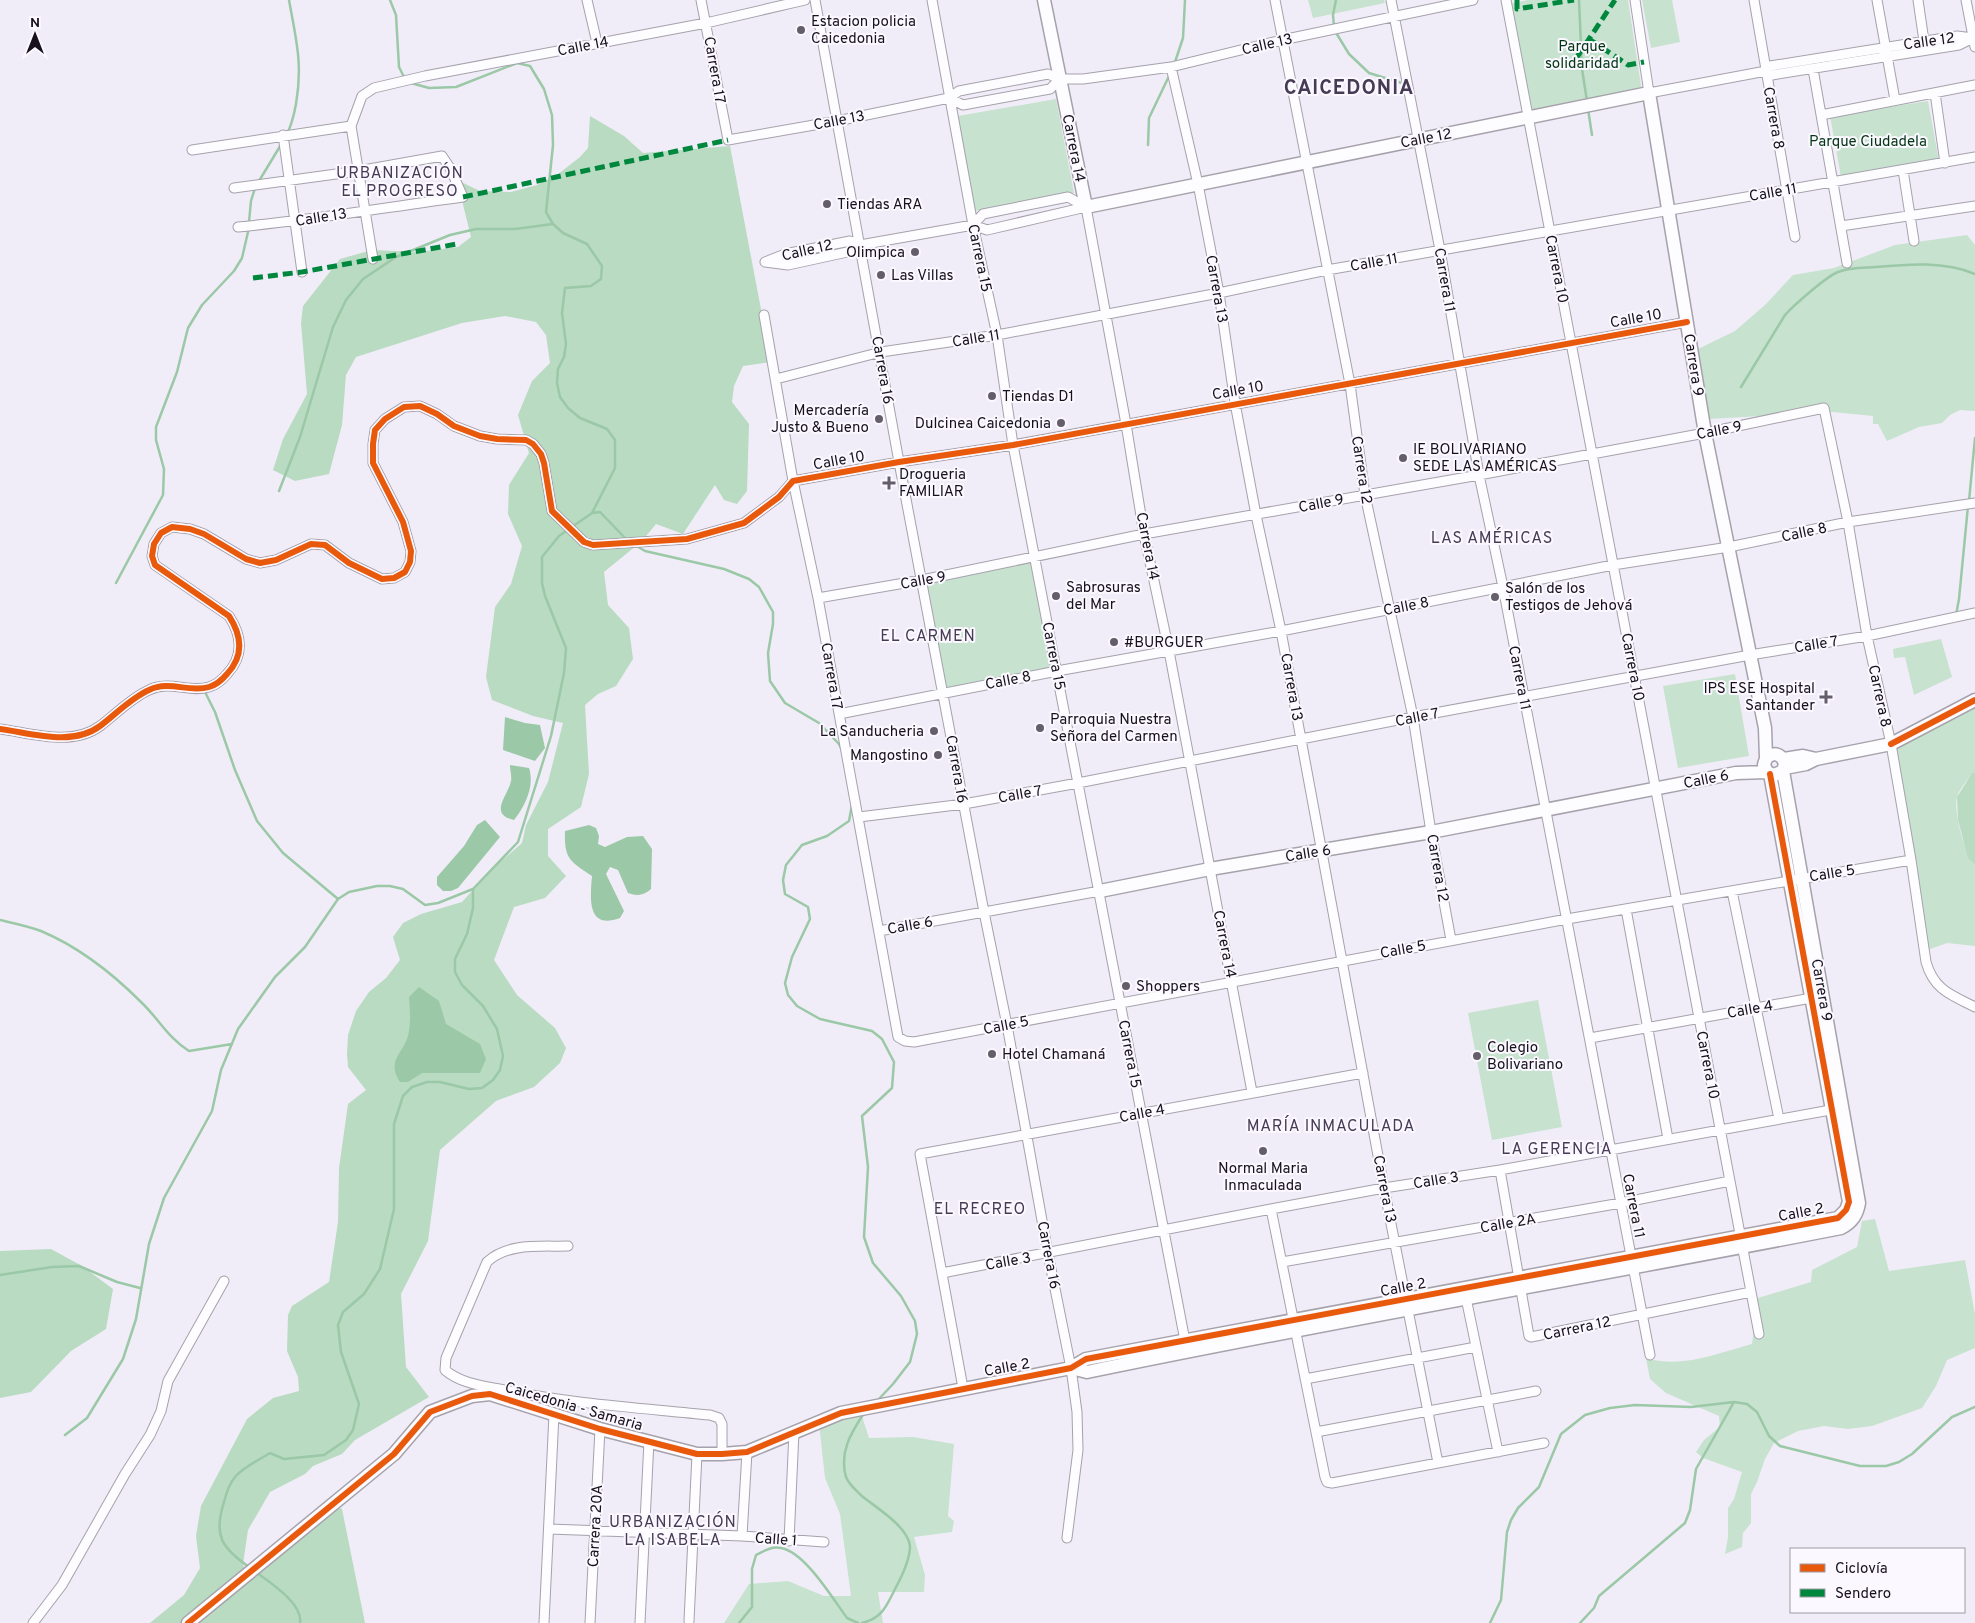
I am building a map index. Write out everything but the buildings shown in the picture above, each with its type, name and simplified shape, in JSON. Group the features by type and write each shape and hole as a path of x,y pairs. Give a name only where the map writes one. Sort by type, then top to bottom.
{"street":[{"path":"587,0 596,43"},
{"name":"Carrera 17","path":"701,0 728,140"},
{"name":"Calle 14","path":"351,126 362,96 374,88 425,76 706,23 805,0"},
{"name":"Carrera 16","path":"815,0 881,352 899,462 1007,1025 1048,1254 1072,1368 1077,1412 1078,1450 1067,1538"},
{"name":"Carrera 15","path":"932,0 973,225 997,335 1013,445 1186,1346"},
{"name":"Carrera 14","path":"1044,0 1086,207 1144,534 1169,651 1252,1092"},
{"name":"Carrera 12","path":"1275,0 1350,384 1365,495 1413,717 1431,832 1451,940"},
{"name":"Carrera 11","path":"1391,0 1440,250 1479,475 1503,587 1650,1355"},
{"name":"Calle 13","path":"728,140 837,121 949,98 960,91 1048,74 1060,79 1083,79 1171,67 1282,40 1473,0"},
{"name":"Carrera 10","path":"1506,0 1759,1334"},
{"name":"Carrera 9","path":"1635,0 1705,433 1765,728 1767,766 1789,880 1816,997 1837,1109 1850,1213"},
{"name":"Carrera 8","path":"1754,0 1795,237"},
{"path":"1877,0 1895,100"},
{"path":"1918,0 1924,41"},
{"path":"1966,0 1974,42"},
{"name":"Calle 12","path":"1766,71 1772,75 1813,69 1924,41 1957,36 1974,42"},
{"name":"Calle 12","path":"860,244 852,251 788,265 765,262 785,254 850,241 860,244 973,225 987,230 1198,184 1766,71 1770,66 1974,42"},
{"name":"Carrera 13","path":"1171,67 1198,184 1219,293 1235,403 1256,515 1282,631 1384,1188 1438,1463"},
{"path":"1813,69 1847,263"},
{"name":"Calle 13","path":"949,98 963,105 1050,89 1060,79"},
{"path":"1821,114 1975,85"},
{"path":"1935,93 1945,162"},
{"path":"192,150 351,126 373,259"},
{"path":"283,135 302,272"},
{"name":"Calle 13","path":"238,227 296,222 364,210 463,197 450,168 442,156 358,171"},
{"name":"Calle 11","path":"776,379 881,352 997,335 1219,293 1327,270 1975,157"},
{"path":"1903,170 1914,241"},
{"path":"234,188 358,171"},
{"name":"Calle 12","path":"973,225 983,214 1068,197 1086,207"},
{"path":"1841,226 1975,206"},
{"name":"Carrera 17","path":"764,315 793,481 818,598 859,817 898,1037"},
{"name":"Calle 10","path":"793,481 899,462 1013,445 1687,322"},
{"path":"0,729 65,738 80,735 98,728 135,698 149,690 165,685 208,688 217,684 230,671 240,654 237,628 230,616 155,565 152,556 154,544 161,534 172,528 190,529 204,534 246,559 260,563 276,560 311,544 325,545 350,563 382,579 394,578 405,572 410,562 411,551 406,532 389,492 373,463 375,430 385,418 404,408 420,406 437,414 454,426 480,436 497,439 526,440 533,444 544,463 552,510 584,542 593,545 687,539 744,523 779,497 793,481"},
{"name":"Carrera 8","path":"1824,408 1848,522 1867,636 1891,744 1926,962 1929,973 1936,984 1952,996 1975,1007"},
{"name":"Calle 9","path":"818,598 1035,558 1144,534 1705,433 1824,408"},
{"name":"Calle 8","path":"839,714 1057,670 1282,631 1613,565 1729,547 1848,522 1975,503"},
{"name":"Calle 7","path":"859,817 964,804 1413,717 1750,655 1867,636 1975,613"},
{"path":"1783,763 1774,754 1767,766 1777,775 1783,763 1803,756 1816,759 1891,744 1975,700"},
{"name":"Carrera 9","path":"1765,728 1783,763 1803,878 1816,997"},
{"name":"Calle 6","path":"879,931 1210,869 1431,832 1767,766"},
{"name":"Calle 5","path":"898,1037 905,1041 914,1042 1120,1002 1233,983 1451,940 1911,860"},
{"path":"1732,891 1779,1119"},
{"path":"1626,909 1668,1139"},
{"name":"Calle 4","path":"1590,1038 1816,997"},
{"name":"Calle 4","path":"942,1273 920,1154 1364,1073"},
{"name":"Calle 3","path":"942,1273 1384,1188 1500,1170 1837,1109"},
{"name":"Carrera 12","path":"1500,1170 1529,1336 1642,1315"},
{"name":"Calle 2A","path":"1282,1262 1730,1181"},
{"path":"1271,1209 1327,1482 1332,1483 1544,1443"},
{"name":"Calle 2","path":"963,1388 1072,1368 1087,1372 1186,1346 1742,1242 1838,1218 1850,1213"},
{"path":"568,1246 512,1248 496,1254 487,1262 446,1358 445,1370 453,1377 476,1384 553,1400 710,1415 719,1418 722,1424 722,1454"},
{"path":"942,1273 963,1388"},
{"path":"33,1623 62,1585 150,1435 161,1411 168,1381 224,1281"},
{"name":"Calle 2","path":"1407,1304 1466,1298 1520,1283"},
{"path":"1642,1315 1751,1292"},
{"path":"1466,1298 1498,1452"},
{"path":"1305,1379 1476,1346"},
{"name":"Caicedonia - Samaria","path":"188,1623 394,1454 430,1412 472,1396 490,1394 600,1429 698,1454 722,1454 747,1452 841,1413 963,1388"},
{"path":"1316,1432 1536,1391"},
{"path":"544,1623 554,1414"},
{"name":"Carrera 20A","path":"590,1623 600,1429"},
{"path":"788,1540 794,1432"},
{"path":"640,1623 649,1441"},
{"path":"742,1536 747,1452"},
{"path":"689,1621 698,1454"},
{"name":"Calle 1","path":"548,1529 742,1536 824,1542"}],"green space":[{"path":"1308,0 1384,0 1385,3 1313,18"},
{"name":"Parque solidaridad","path":"1528,0 1628,0 1643,99 1532,117 1512,3"},
{"path":"1642,0 1672,0 1680,42 1651,48"},
{"path":"1056,99 1074,193 975,211 958,116"},
{"name":"Parque Ciudadela","path":"1928,101 1939,161 1841,177 1830,116"},
{"path":"1967,235 1975,245 1975,411 1960,410 1950,415 1942,423 1919,427 1887,441 1878,424 1873,424 1873,416 1833,412 1708,419 1694,351 1735,331 1765,305 1793,275 1834,268 1895,245"},
{"path":"1035,558 1057,671 944,693 922,580"},
{"path":"1941,639 1952,677 1914,695 1905,657 1894,658 1893,649"},
{"path":"1735,674 1749,756 1678,768 1663,686"},
{"path":"1975,703 1975,773 1972,773 1960,791 1956,804 1958,822 1964,843 1975,865 1975,946 1947,943 1925,951 1896,746"},
{"path":"1538,1000 1562,1127 1492,1140 1468,1013"},
{"path":"1875,1219 1889,1271 1965,1260 1975,1314 1975,1348 1947,1360 1936,1386 1922,1408 1872,1426 1848,1429 1824,1426 1798,1431 1774,1443 1765,1459 1751,1494 1751,1523 1743,1533 1742,1547 1725,1554 1728,1537 1728,1508 1734,1499 1742,1472 1703,1458 1696,1452 1704,1440 1720,1427 1719,1416 1666,1393 1650,1379 1646,1358 1659,1361 1686,1361 1752,1344 1758,1298 1811,1282 1812,1270 1857,1247 1862,1221"},
{"path":"859,1407 869,1438 913,1437 954,1444 948,1516 954,1521 952,1532 914,1537 925,1575 924,1592 878,1592 883,1623 724,1623 749,1584 788,1581 824,1596 851,1596 840,1514 825,1478 819,1423"}],"shaded area":[{"path":"590,116 624,136 643,153 730,146 771,362 743,366 734,386 732,402 749,424 747,491 737,504 724,500 715,485 683,534 656,524 642,541 604,572 608,605 629,628 633,659 616,686 598,694 585,705 589,774 581,807 548,829 548,856 566,876 545,898 514,907 494,960 517,995 555,1028 566,1048 560,1063 534,1087 496,1101 440,1150 428,1241 401,1294 406,1367 429,1397 355,1440 342,1454 313,1466 305,1474 270,1492 248,1530 243,1564 246,1571 330,1504 342,1509 365,1623 150,1623 184,1595 200,1568 196,1536 201,1506 247,1419 273,1398 299,1391 298,1377 287,1351 288,1315 292,1306 329,1282 338,1222 339,1168 348,1104 366,1090 348,1067 348,1035 356,1011 369,992 386,978 400,960 393,937 403,923 421,914 462,902 492,869 522,843 526,825 548,782 563,723 533,716 492,700 486,677 495,607 511,584 522,546 508,514 509,485 529,453 518,415 532,381 550,363 546,335 536,322 505,316 462,323 356,357 346,375 342,425 329,474 295,481 273,470 283,439 307,394 301,323 303,306 340,259 372,250 419,252 458,247 471,237 457,180 480,191 511,192 537,185 557,175 580,157 588,148"},
{"path":"505,717 540,725 545,748 535,761 503,750"},
{"path":"510,765 529,768 531,775 528,796 514,820 506,817 501,809 511,781"},
{"path":"1972,773 1975,773 1975,865 1968,858 1958,820 1957,797"},
{"path":"485,820 500,837 458,888 451,891 443,891 437,885 437,877 464,846 477,825"},
{"path":"589,825 596,828 599,836 598,844 605,847 627,837 643,836 652,849 651,889 643,894 628,893 618,870 610,867 606,874 624,911 620,918 609,921 601,920 593,910 591,903 592,876 578,867 567,854 565,831"},
{"path":"419,987 439,1001 446,1024 480,1044 486,1059 480,1073 422,1073 408,1082 400,1082 396,1074 395,1063 408,1036 410,1021 409,997"},
{"path":"51,1249 82,1266 113,1289 106,1329 71,1351 31,1392 0,1398 0,1251"}],"waterway":[{"path":"287,134 292,123 299,76 298,52 289,0"},
{"path":"390,0 396,15 399,67 405,79"},
{"path":"1174,65 1183,38 1185,0"},
{"path":"1334,26 1333,15 1336,0"},
{"path":"1579,0 1582,69 1587,101"},
{"path":"1335,31 1349,54 1369,73 1405,84"},
{"path":"249,1567 226,1547 222,1540 219,1524 229,1486 238,1473 270,1453 284,1459 324,1455 346,1440 353,1430 359,1404 341,1352 338,1325 343,1312 364,1294 380,1269 394,1209 394,1124 403,1096 412,1087 427,1082 440,1082 469,1089 482,1088 493,1080 500,1070 503,1056 497,1029 483,1006 462,985 455,972 455,959 467,934 473,908 473,889 518,842 551,736 564,673 566,648 545,596 542,583 542,557 559,536 592,513 615,468 615,440 607,429 580,418 568,408 560,397 557,383 558,369 564,357 566,344 562,313 565,288 591,286 601,279 602,266 587,244 563,233 553,224 546,212 553,145 552,115 544,89 530,66 517,63 456,87 429,88 411,83"},
{"path":"1148,145 1149,118 1170,74"},
{"path":"1588,109 1592,135"},
{"path":"259,181 282,143"},
{"path":"116,583 163,495 164,469 156,440 156,427 177,372 188,328 202,305 234,271 242,258 248,232 251,201 255,188"},
{"path":"279,491 300,437 333,327 346,300 363,279 396,257 450,235 476,229 515,229 553,224"},
{"path":"1741,387 1785,315 1819,285 1838,272 1857,268 1926,264 1951,267 1975,274"},
{"path":"1969,501 1975,438"},
{"path":"1956,615 1968,506"},
{"path":"592,513 600,512 626,539"},
{"path":"635,545 645,551 724,569 749,579 759,587 773,612 768,653 770,681 785,703 819,723 839,744 842,750"},
{"path":"204,690 215,712 235,770 257,821 283,853 338,899"},
{"path":"852,805 849,821 827,836 802,845 786,865 783,880 785,894 808,907 810,919 792,957 785,983 788,995 797,1006 820,1019 872,1031 882,1039 894,1062 892,1088 862,1116 868,1167 864,1237 873,1263 901,1296 915,1321 917,1334 910,1362 877,1401"},
{"path":"65,1435 87,1418 123,1359 136,1319 149,1244 164,1198 212,1111 221,1070 238,1029 275,977 305,947 338,899 349,892 377,886 390,886 403,889 425,905 438,903 473,889"},
{"path":"0,920 41,931 82,953 130,991 175,1041 189,1051 232,1044"},
{"path":"0,1275 52,1267 79,1266 117,1282 140,1288"},
{"path":"1490,1623 1501,1600 1507,1532 1511,1520 1518,1508 1539,1487 1561,1434 1585,1415 1610,1408 1635,1405 1691,1407 1734,1402 1747,1404 1757,1412 1769,1436 1780,1446 1860,1466 1886,1466 1899,1462 1912,1454 1952,1417 1975,1407"},
{"path":"1580,1623 1594,1608 1599,1596 1685,1523 1690,1510 1696,1469 1734,1402"},
{"path":"862,1623 869,1621 883,1611 905,1568 910,1546 908,1539 898,1525 863,1497 847,1480 844,1468 845,1451 851,1435 864,1413"},
{"path":"739,1623 752,1607 752,1569 756,1555 774,1548 790,1551 799,1558 818,1577 847,1618 858,1623"},
{"path":"256,1572 291,1601 300,1616 300,1623"}],"marked path":[{"path":"1517,0 1517,9 1574,0"},
{"path":"1577,57 1615,0"},
{"path":"1589,39 1628,65 1644,62"},
{"path":"463,197 728,140"},
{"path":"253,278 302,272 457,244"}],"cycle path":[{"path":"0,729 51,737 77,736 100,726 142,693 149,690 164,686 194,689 209,687 219,682 227,674 239,653 239,638 229,616 155,565 152,556 154,544 161,533 172,527 190,529 204,534 246,559 260,563 276,560 311,544 325,545 349,563 382,579 394,578 405,572 410,562 411,551 403,522 373,463 375,430 385,419 404,407 420,406 437,414 454,426 480,436 497,439 526,440 533,444 541,454 544,463 552,511 584,542 593,545 687,539 744,523 779,497 793,481 899,462 1013,445 1687,322"},
{"path":"1891,744 1975,700"},
{"path":"188,1623 394,1454 430,1412 472,1396 490,1394 600,1429 697,1454 747,1452 841,1413 1071,1368 1086,1359 1838,1218 1846,1210 1849,1202 1770,774"}],"place":[{"name":"Estacion policia Caicedonia","path":"801,30"},
{"name":"Tiendas ARA","path":"827,204"},
{"name":"Olimpica","path":"915,252"},
{"name":"Las Villas","path":"881,275"},
{"name":"Tiendas D1","path":"992,396"},
{"name":"Mercadería Justo & Bueno","path":"879,419"},
{"name":"Dulcinea Caicedonia","path":"1061,423"},
{"name":"IE BOLIVARIANO SEDE LAS AMÉRICAS","path":"1403,458"},
{"name":"Drogueria FAMILIAR","path":"889,483"},
{"name":"Sabrosuras del Mar","path":"1056,596"},
{"name":"Salón de los Testigos de Jehová","path":"1495,597"},
{"name":"#BURGUER","path":"1114,642"},
{"name":"IPS ESE Hospital Santander","path":"1826,697"},
{"name":"Parroquia Nuestra Señora del Carmen","path":"1040,728"},
{"name":"La Sanducheria","path":"934,731"},
{"name":"Mangostino","path":"938,755"},
{"name":"Shoppers","path":"1126,986"},
{"name":"Hotel Chamaná","path":"992,1054"},
{"name":"Colegio Bolivariano","path":"1477,1056"},
{"name":"Normal Maria Inmaculada","path":"1263,1151"}],"district":[{"name":"CAICEDONIA","path":"1349,87"},
{"name":"URBANIZACIÓN EL PROGRESO","path":"400,181"},
{"name":"LAS AMÉRICAS","path":"1492,537"},
{"name":"EL CARMEN","path":"928,635"},
{"name":"MARÍA INMACULADA","path":"1331,1125"},
{"name":"LA GERENCIA","path":"1557,1148"},
{"name":"EL RECREO","path":"980,1208"},
{"name":"URBANIZACIÓN LA ISABELA","path":"673,1530"}]}
